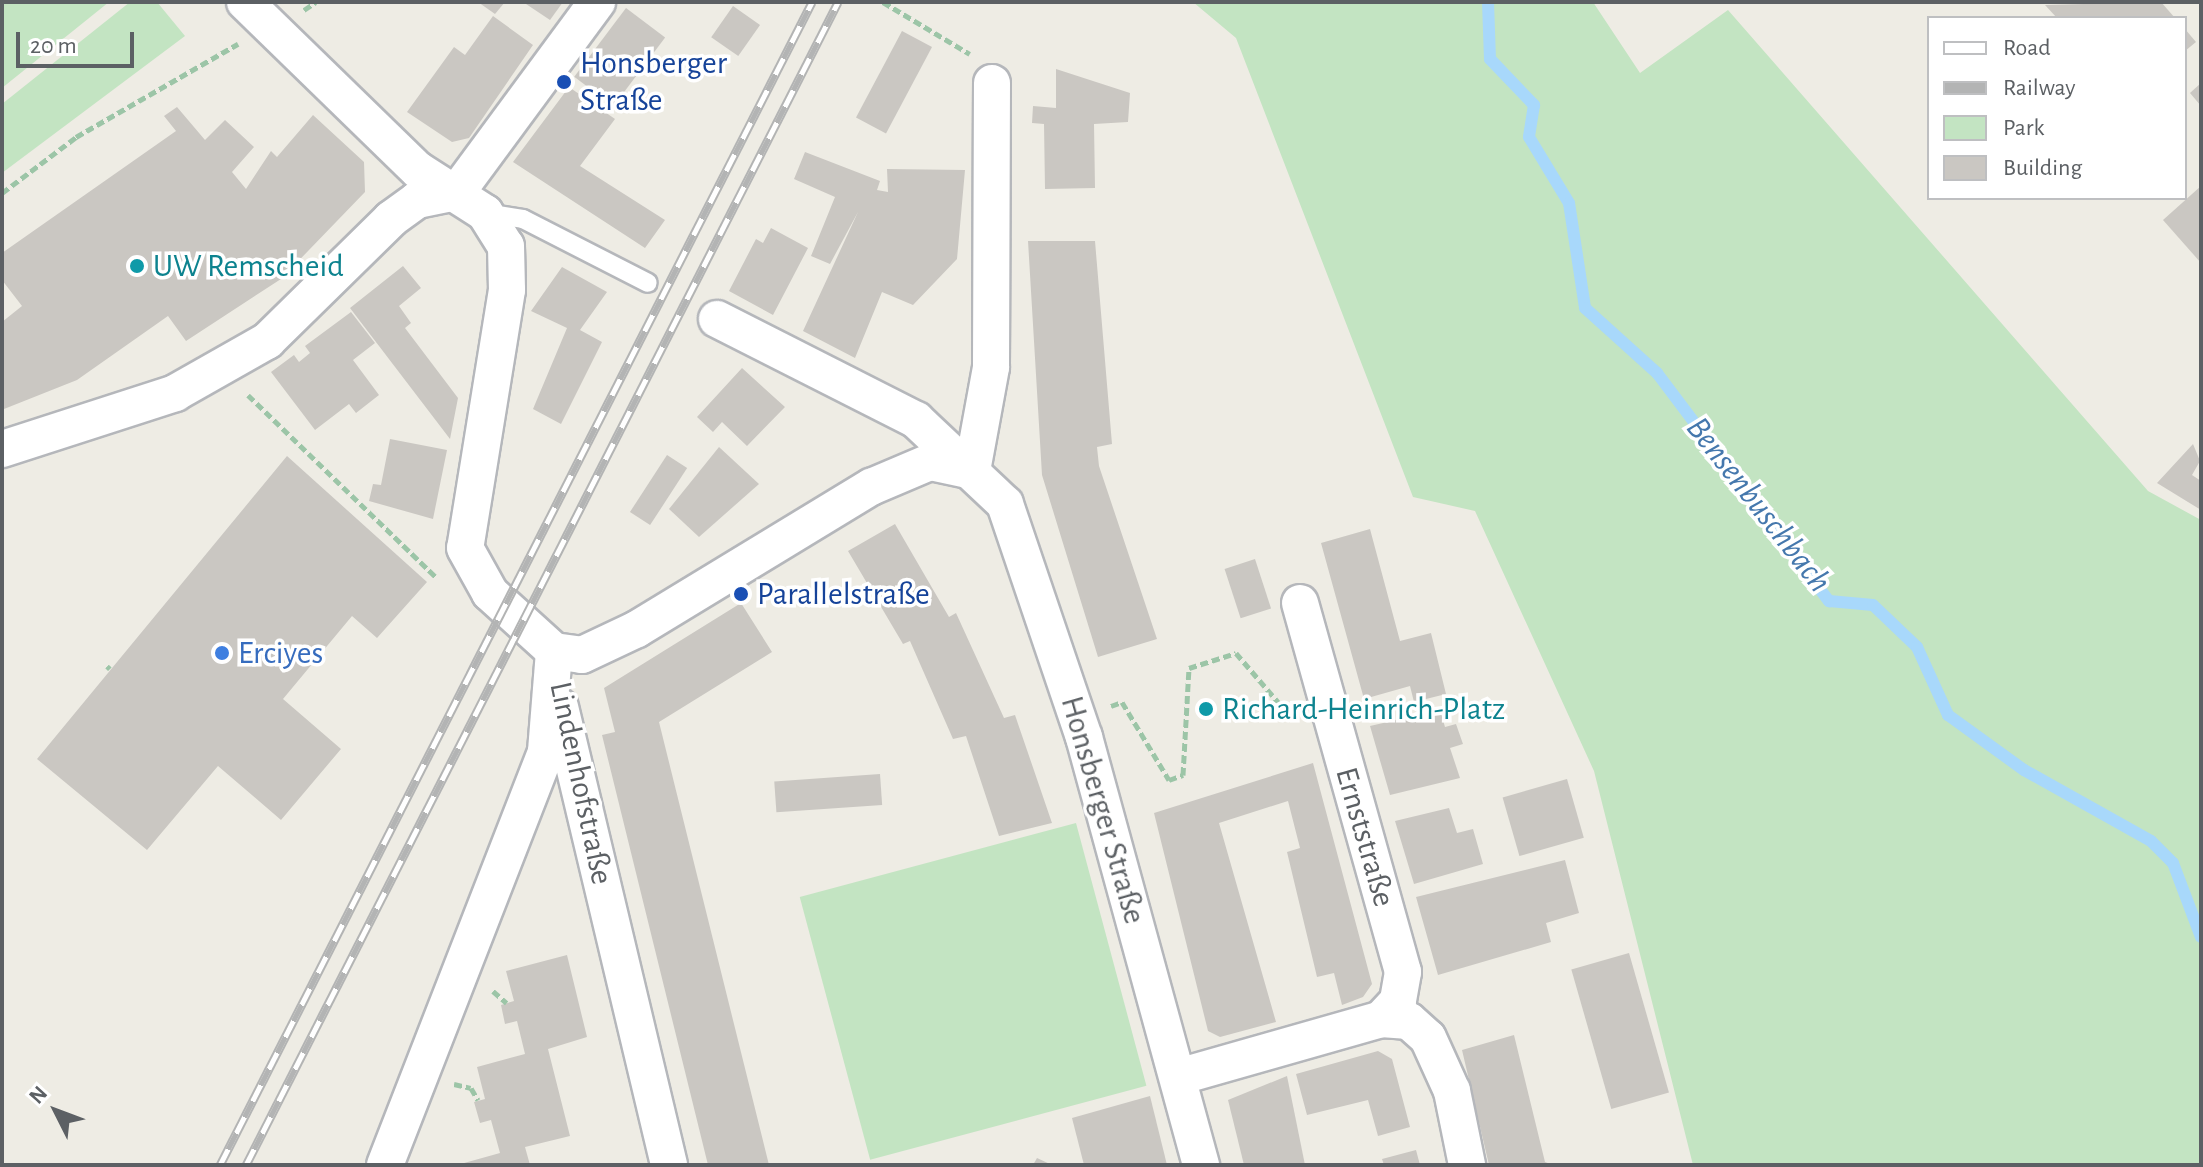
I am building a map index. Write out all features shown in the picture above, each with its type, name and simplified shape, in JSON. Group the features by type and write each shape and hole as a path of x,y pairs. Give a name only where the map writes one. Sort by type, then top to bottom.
{"street":[{"path":"245,2 418,170 471,202 506,246 507,290 465,548 490,593 554,651 582,655 637,629 871,487 930,462 972,471 991,367 992,83"},
{"path":"471,202 597,2"},
{"path":"2,449 224,371 267,341 391,219 417,200 471,202"},
{"name":"Honsberger Straße","path":"717,319 916,420 1005,504 1021,539 1201,1165"},
{"name":"Ernststraße","path":"1300,603 1403,972 1398,1001 1381,1019"},
{"name":"Lindenhofstraße","path":"385,1165 546,751 554,651"},
{"name":"Lindenhofstraße","path":"554,651 560,706 669,1165"},
{"path":"1178,1077 1381,1019 1409,1021 1428,1038 1452,1091 1467,1165"}],"lane":[{"path":"471,202 523,219 648,283"}],"path":[{"path":"883,2 968,52 992,83"},
{"path":"2,193 76,137 271,30"},
{"path":"224,371 440,580"},
{"path":"1141,735 1169,780 1183,775 1189,668 1236,653 1297,724"}],"green space":[{"path":"2,2 109,2 2,88"},
{"path":"130,2 157,2 185,36 2,173 2,104"},
{"path":"1193,2 1593,2 1640,73 1728,10 2148,491 2201,520 2201,1165 1693,1165 1594,771 1475,511 1413,497 1236,38"},
{"path":"1076,823 1146,1086 870,1160 800,897"}],"building":[{"path":"478,2 505,2 495,14"},
{"path":"523,2 563,2 550,20"},
{"path":"2161,2 2173,16 2055,16 2045,5"},
{"path":"733,6 760,25 738,56 711,37"},
{"path":"626,8 665,37 613,106 574,77"},
{"path":"493,16 533,45 469,138 452,142 407,112 454,47 465,55"},
{"path":"902,31 932,47 886,133 856,118"},
{"path":"2187,31 2196,42 2187,49"},
{"path":"1056,69 1130,93 1128,122 1094,124 1095,188 1045,189 1044,124 1032,123 1033,106 1056,108"},
{"path":"2201,83 2201,106 2190,93"},
{"path":"569,87 615,119 580,166 665,220 645,248 513,162"},
{"name":"UW Remscheid","path":"177,107 205,140 225,120 254,147 232,172 246,189 271,151 277,157 313,115 364,162 365,192 281,279 186,341 168,316 77,380 4,409 2,322 22,306 2,280 2,253 176,131 164,116"},
{"path":"805,152 880,181 877,190 888,192 887,169 965,170 957,259 913,305 882,292 855,358 803,331 858,212 830,264 811,256 835,197 794,179"},
{"path":"2201,186 2201,263 2163,220"},
{"path":"771,228 808,248 773,315 729,291 756,239 763,243"},
{"path":"1028,241 1095,241 1112,444 1097,447 1099,466 1157,639 1098,657 1042,475"},
{"path":"403,266 421,288 399,306 411,323 405,328 458,398 450,439 350,308"},
{"path":"562,267 607,292 580,330 602,342 561,424 533,409 567,328 531,311"},
{"path":"351,312 375,343 353,360 379,395 356,413 349,404 315,430 271,372 294,355 299,362 310,353 305,346"},
{"path":"742,368 785,407 747,446 722,422 713,432 697,417"},
{"path":"390,439 447,450 433,519 369,501 373,484 381,485"},
{"path":"2193,444 2200,461 2192,475 2201,481 2201,510 2157,483"},
{"path":"719,447 759,484 699,537 669,509"},
{"path":"667,455 687,468 650,525 630,512"},
{"name":"Erciyes","path":"287,456 427,582 377,638 352,616 283,699 341,749 281,820 218,766 147,850 37,759"},
{"path":"895,524 949,617 956,613 1004,718 1015,715 1052,823 999,836 966,736 953,739 910,641 903,644 848,551"},
{"path":"1370,529 1400,641 1431,633 1446,694 1414,702 1410,686 1364,699 1321,543"},
{"path":"1255,559 1271,608 1241,618 1225,569"},
{"path":"741,603 772,652 659,722 769,1165 708,1165 602,735 615,732 604,688"},
{"path":"1440,710 1445,727 1456,724 1463,744 1450,748 1460,778 1390,795 1370,726"},
{"path":"1313,763 1372,984 1363,997 1342,1005 1334,973 1317,977 1287,852 1300,848 1288,801 1219,823 1276,1022 1220,1037 1208,1031 1154,813"},
{"path":"880,774 882,805 776,812 774,781"},
{"path":"1567,779 1584,838 1519,856 1503,797"},
{"path":"1449,808 1457,833 1473,829 1483,864 1414,884 1395,821"},
{"path":"1565,860 1579,913 1546,923 1551,942 1438,975 1416,897"},
{"path":"1629,953 1669,1092 1611,1109 1571,970"},
{"path":"567,955 587,1037 548,1049 570,1136 525,1147 530,1165 457,1165 500,1153 491,1120 480,1123 474,1102 485,1099 477,1067 525,1054 517,1021 505,1024 501,1005 514,1001 506,971"},
{"path":"1514,1035 1545,1162 1553,1165 1489,1165 1462,1050"},
{"path":"1378,1051 1392,1059 1410,1127 1378,1136 1368,1100 1307,1115 1296,1074"},
{"path":"1287,1076 1305,1165 1244,1165 1228,1100"},
{"path":"1150,1096 1167,1165 1084,1165 1072,1118"},
{"path":"1416,1150 1420,1165 1384,1165 1382,1159"},
{"path":"1037,1158 1052,1165 1033,1165"}],"waterway":[{"name":"Bensenbuschbach","path":"1488,2 1490,59 1534,105 1529,137 1569,203 1585,308 1657,373 1829,601 1873,605 1917,647 1948,715 2024,770 2151,841 2173,863 2201,937"}],"railway":[{"path":"220,1165 812,2"},
{"path":"246,1165 838,2"}],"place":[{"name":"Honsberger Straße","path":"564,82"},
{"name":"UW Remscheid","path":"137,266"},
{"name":"Parallelstraße","path":"741,594"},
{"name":"Erciyes","path":"222,653"},
{"name":"Richard-Heinrich-Platz","path":"1206,709"}]}
